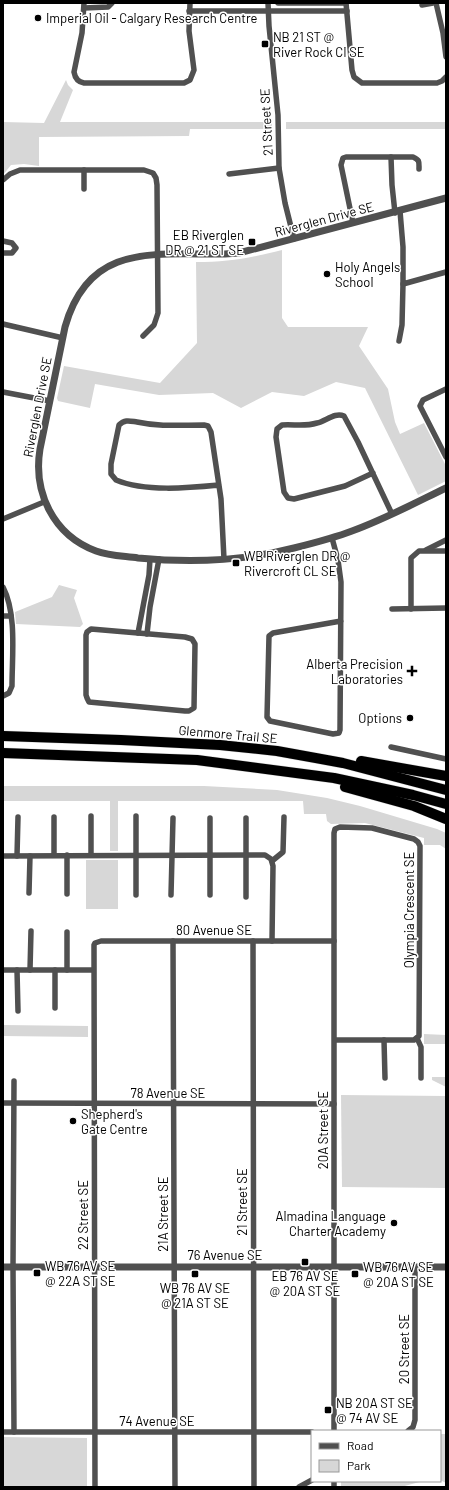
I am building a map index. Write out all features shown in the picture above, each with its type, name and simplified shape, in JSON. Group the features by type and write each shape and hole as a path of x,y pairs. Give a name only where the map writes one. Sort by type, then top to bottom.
{"highway":[{"path":"3,733 31,737"},
{"name":"Glenmore Trail SE","path":"3,736 213,745 277,751 343,763 446,790"},
{"path":"277,751 321,754 446,776"},
{"path":"3,753 197,760 334,778 446,804"},
{"path":"3,758 31,755"},
{"path":"273,770 361,791 414,806 446,819"}],"street":[{"path":"112,3 108,7 84,5 81,39 74,72 78,80 84,83 184,83 190,80 194,70 190,41 190,3"},
{"name":"21 Street SE","path":"268,3 278,115 279,168 285,203 294,239"},
{"path":"278,3 346,3 353,74 359,81 369,83 437,83 446,77"},
{"path":"422,5 433,3"},
{"path":"436,3 443,33 446,57"},
{"path":"190,11 347,11"},
{"path":"353,223 341,165 342,161 346,157 413,157 418,159 419,169"},
{"path":"391,157 392,185 398,212 403,248 402,324 399,341"},
{"path":"229,174 279,168"},
{"path":"3,180 10,174 20,170 144,170 153,173 156,178 158,199 158,313 154,325 143,336"},
{"path":"84,170 84,189"},
{"name":"Riverglen Drive SE","path":"446,198 398,212 239,253 142,255 128,258 109,266 94,276 81,290 73,304 63,338 38,458 38,477 44,502 64,530 86,546 104,553 150,559 224,559 279,552 353,531 446,488"},
{"path":"3,241 12,243 16,248 12,254 3,253"},
{"path":"403,284 446,272"},
{"path":"3,324 63,338"},
{"path":"446,389 423,400 420,406 446,457"},
{"path":"3,392 50,401"},
{"path":"373,473 333,490 291,499 286,496 284,492 276,437 277,429 282,425 304,426 318,423 336,415 341,415 346,419 373,473 392,514"},
{"path":"219,485 199,487 152,487 116,480 111,474 111,464 120,425 126,421 161,426 208,426 211,432 219,485 223,519 224,559"},
{"path":"3,519 44,502"},
{"path":"332,538 340,569 341,582 341,620 341,726 339,733 333,734 270,721 268,717 269,636 341,620"},
{"path":"424,551 446,540"},
{"path":"411,609 411,558 417,552 446,551"},
{"path":"138,633 149,575 150,559"},
{"path":"147,634 148,615 159,559"},
{"path":"3,587 9,602 11,616 12,686 9,693 3,696"},
{"path":"392,609 446,608"},
{"path":"3,616 11,616"},
{"path":"95,629 147,634 185,637 194,641 195,705 192,710 185,711 92,703 88,700 86,695 87,632 95,629"},
{"path":"391,747 446,759"},
{"path":"91,816 91,855"},
{"path":"136,816 136,895"},
{"path":"17,856 18,817"},
{"path":"54,817 54,856"},
{"path":"272,861 283,852 284,817"},
{"path":"171,895 173,818"},
{"path":"210,818 210,895"},
{"path":"246,818 246,897"},
{"name":"Olympia Crescent SE","path":"335,829 340,827 372,828 414,839 419,844 420,1032 417,1038 421,1047 421,1078"},
{"name":"20A Street SE","path":"334,1430 335,829"},
{"path":"3,856 264,855 269,857 272,861 272,941"},
{"path":"29,893 30,856"},
{"path":"67,856 67,894"},
{"path":"30,931 30,970"},
{"path":"67,932 67,970"},
{"name":"80 Avenue SE","path":"95,943 101,941 334,941"},
{"name":"21A Street SE","path":"173,941 175,1487"},
{"name":"21 Street SE","path":"253,941 254,1487"},
{"name":"22 Street SE","path":"95,943 93,970 95,1487"},
{"path":"3,970 93,970"},
{"path":"17,970 18,1012"},
{"path":"55,970 55,1008"},
{"path":"334,1040 410,1040 417,1038"},
{"path":"384,1040 385,1078"},
{"path":"14,1081 14,1432"},
{"name":"78 Avenue SE","path":"3,1103 334,1104"},
{"name":"76 Avenue SE","path":"3,1267 446,1267"},
{"name":"20 Street SE","path":"409,1430 415,1420 415,1267"},
{"name":"74 Avenue SE","path":"3,1432 311,1432"},
{"path":"299,1487 311,1481"}],"green space":[{"path":"66,80 68,85 73,90 60,122 272,122 272,129 190,129 189,136 39,137 39,166 24,164 11,165 3,175 3,122 44,123"},
{"path":"286,122 446,122 446,129 286,129"},
{"path":"282,250 282,318 288,327 368,327 359,346 388,389 395,422 400,434 424,423 446,466 446,481 418,495 365,388 336,382 304,396 272,392 241,408 213,393 159,395 95,384 90,408 58,401 57,398 64,366 160,383 197,343 196,262 239,259"},
{"path":"59,585 77,590 74,598 83,624 80,627 16,624 15,612 52,597"},
{"path":"3,786 204,786 277,790 327,798 360,806 437,829 446,833 446,849 440,845 424,845 424,838 365,823 331,824 327,821 326,814 304,814 303,801 118,801 118,851 110,851 110,801 3,801"},
{"path":"86,860 118,860 118,909 86,909"},
{"path":"3,1025 88,1026 88,1037 3,1036"},
{"path":"424,1034 446,1035 446,1044 424,1044"},
{"path":"432,1077 446,1077 446,1087 432,1080"},
{"path":"341,1095 446,1096 446,1188 342,1187"},
{"path":"441,1434 446,1434 446,1483 441,1480"},
{"path":"3,1437 87,1438 87,1487 3,1487"},
{"path":"341,1482 419,1482 401,1487 341,1487"}],"place":[{"name":"Imperial Oil - Calgary Research Centre","path":"38,18"},
{"name":"NB 21 ST @ River Rock CI SE","path":"265,44"},
{"name":"EB Riverglen DR @ 21 ST SE","path":"252,242"},
{"name":"Holy Angels School","path":"327,274"},
{"name":"WB Riverglen DR @ Rivercroft CL SE","path":"236,563"},
{"name":"Alberta Precision Laboratories","path":"412,671"},
{"name":"Options","path":"410,718"},
{"name":"Shepherd's Gate Centre","path":"73,1121"},
{"name":"Almadina Language Charter Academy","path":"394,1223"},
{"name":"EB 76 AV SE @ 20A ST SE","path":"305,1262"},
{"name":"WB 76 AV SE @ 22A ST SE","path":"37,1273"},
{"name":"WB 76 AV SE @ 21A ST SE","path":"195,1274"},
{"name":"WB 76 AV SE @ 20A ST SE","path":"355,1274"},
{"name":"NB 20A ST SE @ 74 AV SE","path":"328,1410"}]}
